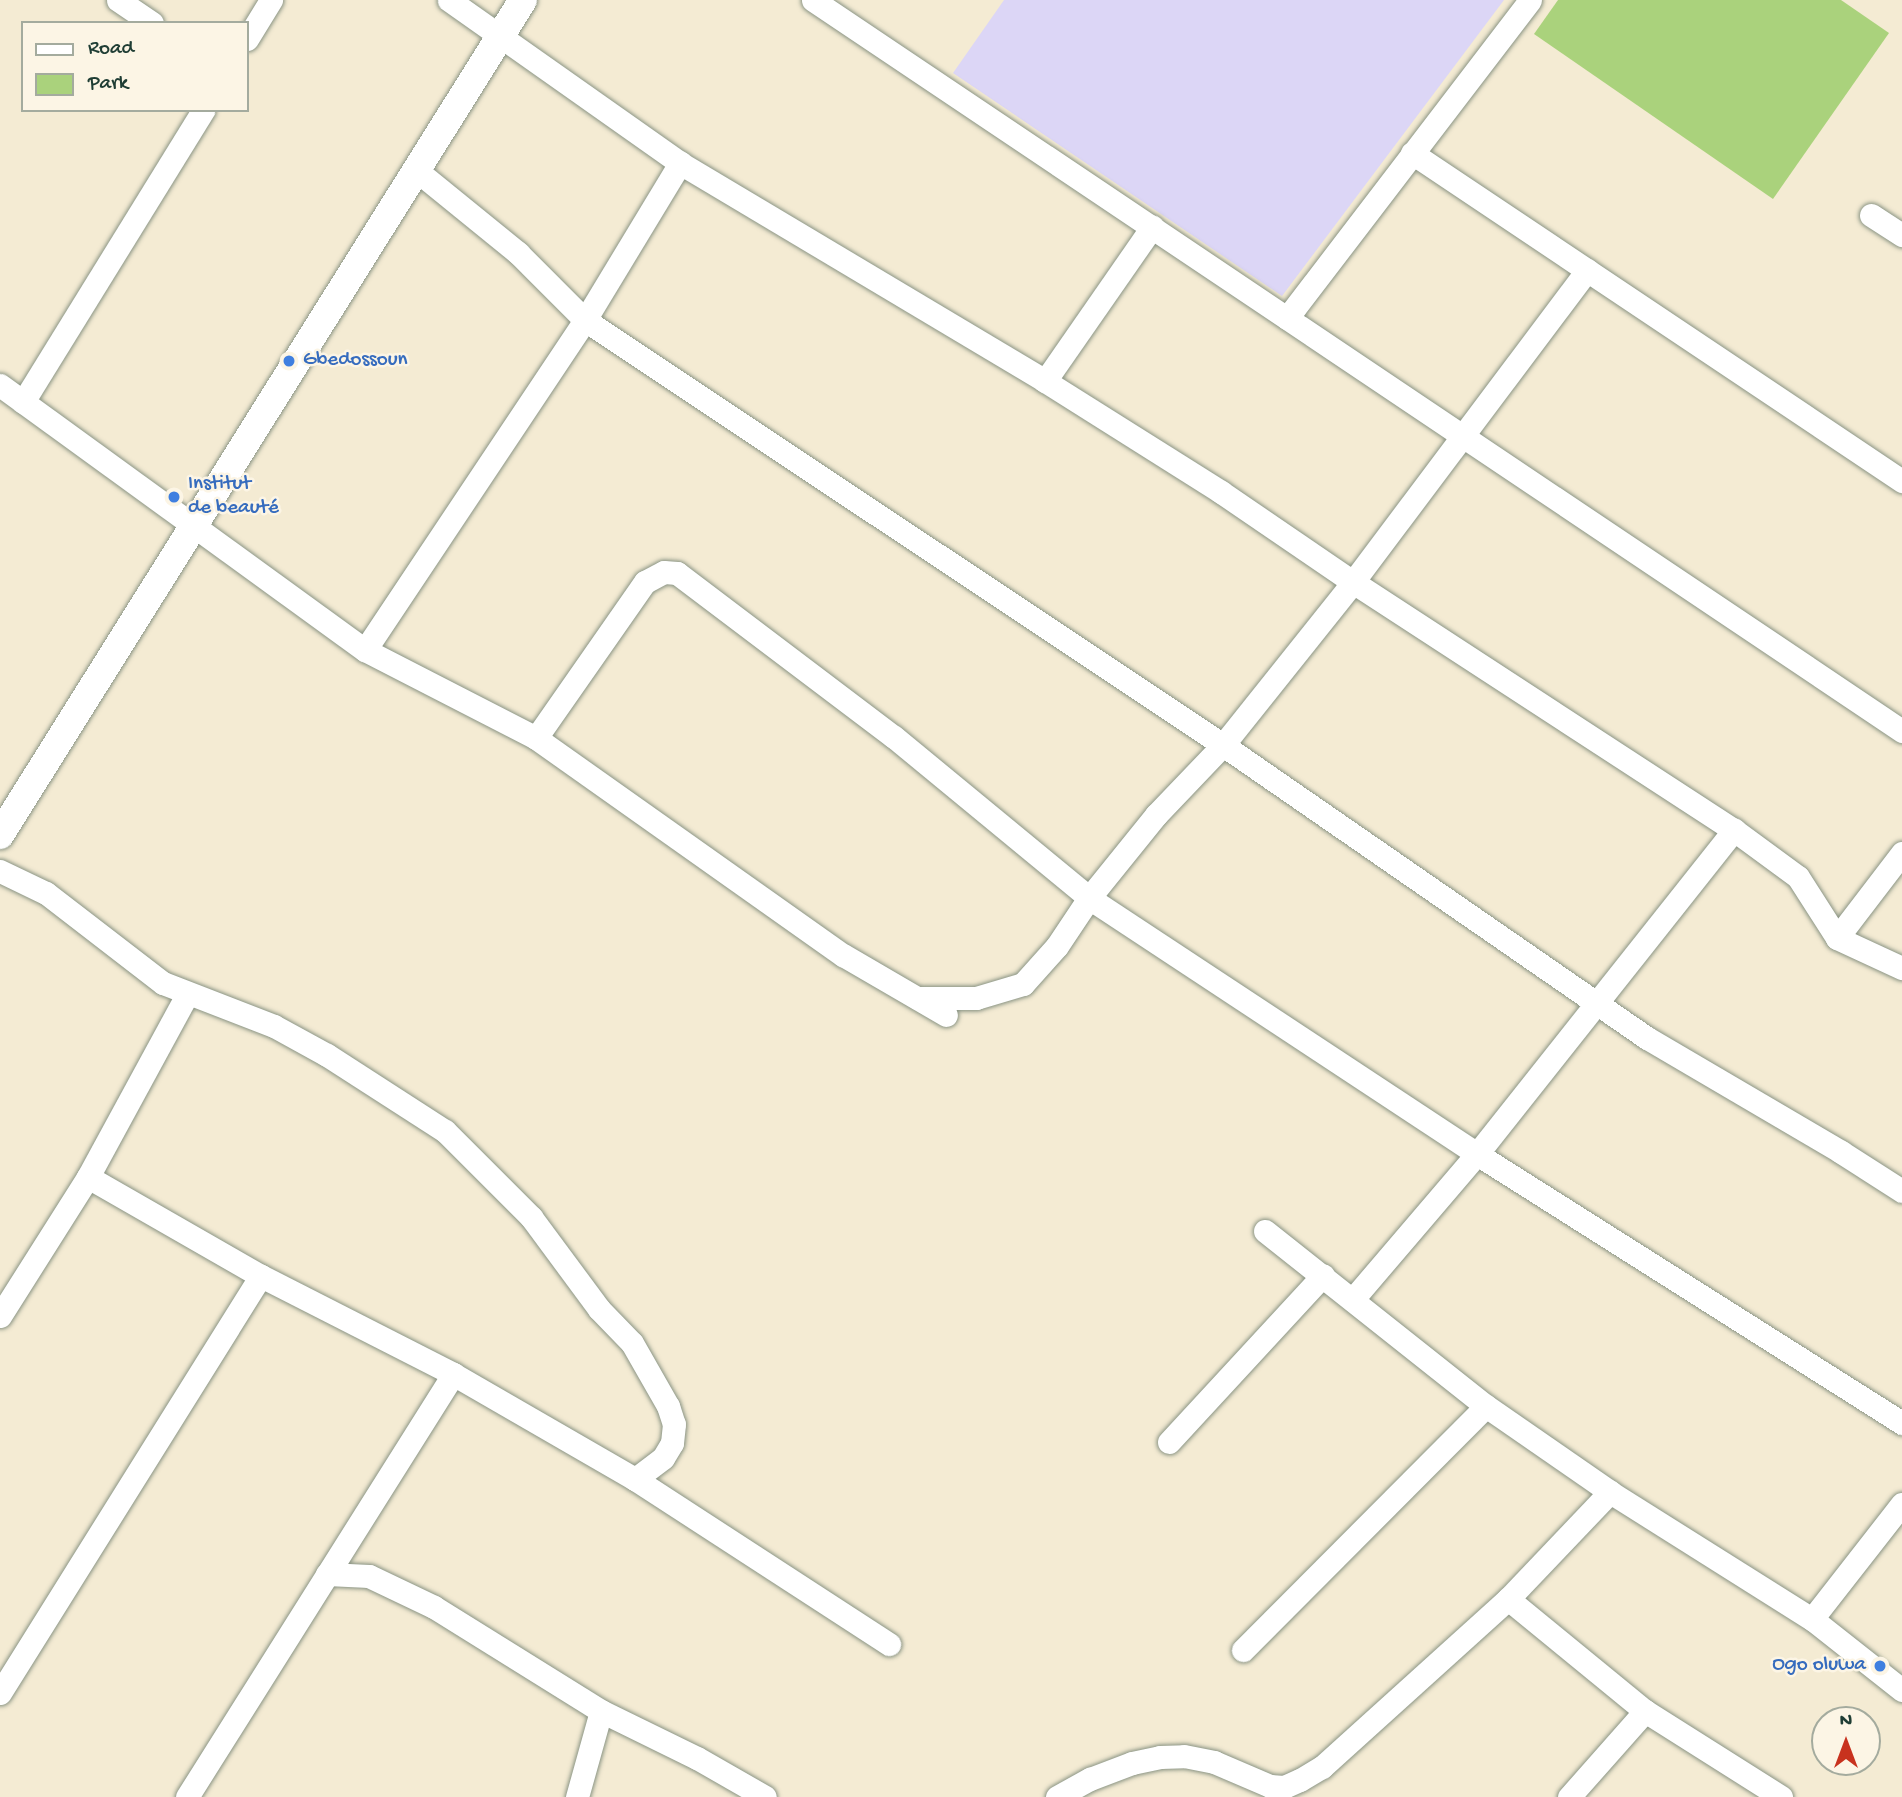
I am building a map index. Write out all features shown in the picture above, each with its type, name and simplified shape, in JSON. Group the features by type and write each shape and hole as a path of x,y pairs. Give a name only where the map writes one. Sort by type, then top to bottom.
{"street":[{"path":"118,0 149,21"},
{"path":"248,37 271,0"},
{"path":"449,0 501,34 680,163 1045,381 1221,492 1353,582 1734,830 1798,877 1837,938 1902,968"},
{"path":"0,835 523,0"},
{"path":"813,0 1902,731"},
{"path":"1287,318 1530,0"},
{"path":"23,402 202,112"},
{"path":"1412,153 1902,481"},
{"path":"365,650 585,320 680,163"},
{"path":"416,170 518,253 585,320 1223,746 1594,1003 1902,1191"},
{"path":"1871,215 1902,235"},
{"path":"1045,381 1152,227"},
{"path":"918,998 976,999 1023,984 1057,946 1089,898 1156,815 1223,746 1353,582 1587,270"},
{"path":"0,385 365,650 536,738 843,955 946,1015"},
{"path":"536,738 645,582 664,572 677,573 883,729 1089,898 1477,1154 1902,1423"},
{"path":"1353,1299 1477,1154 1594,1003 1734,830"},
{"path":"1837,938 1902,853"},
{"path":"0,872 46,893 163,983 274,1026 384,1091 445,1131 531,1217 599,1309 632,1343 668,1406 674,1424 672,1443 663,1458 635,1479"},
{"path":"0,1316 88,1177 188,993"},
{"path":"88,1177 261,1276 453,1374 635,1479 889,1644"},
{"path":"1265,1231 1486,1406 1610,1492 1812,1619 1902,1690"},
{"path":"1169,1442 1323,1275"},
{"path":"0,1693 261,1276"},
{"path":"187,1797 453,1374"},
{"path":"1243,1650 1486,1406"},
{"path":"1057,1797 1090,1779 1132,1763 1160,1757 1184,1756 1214,1762 1270,1786 1284,1787 1300,1780 1322,1767 1508,1599 1610,1492"},
{"path":"1812,1619 1902,1504"},
{"path":"327,1574 369,1576 434,1606 601,1711 697,1758 765,1797"},
{"path":"1508,1599 1645,1711 1749,1789 1781,1797"},
{"path":"577,1797 601,1711"},
{"path":"1569,1797 1645,1711"}],"shaded area":[{"path":"1004,0 1504,0 1282,296 953,73"}],"green space":[{"path":"1558,0 1841,0 1889,33 1773,199 1534,34"}],"place":[{"name":"Gbedossoun","path":"289,361"},
{"name":"Institut de beauté","path":"174,497"},
{"name":"Ogo oluwa","path":"1880,1666"}]}
